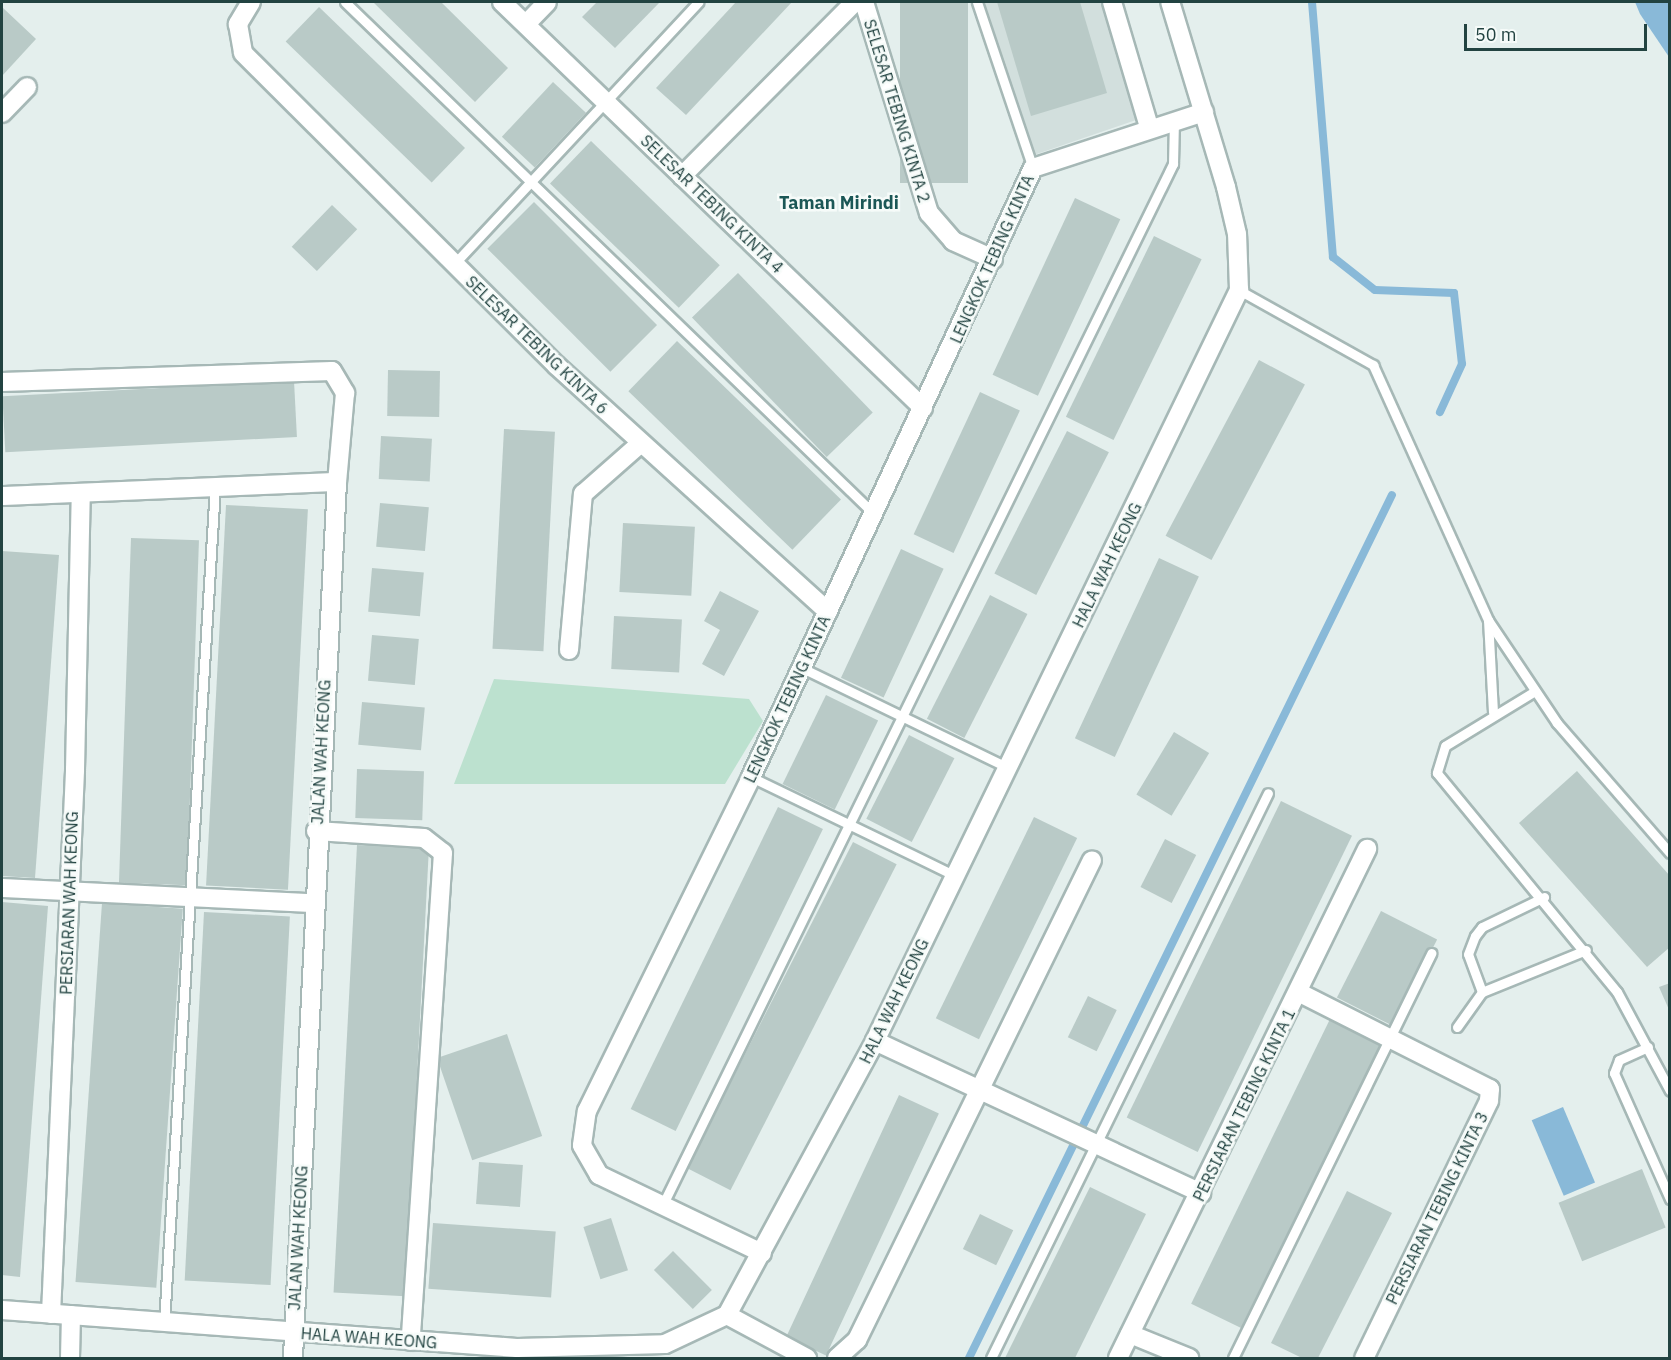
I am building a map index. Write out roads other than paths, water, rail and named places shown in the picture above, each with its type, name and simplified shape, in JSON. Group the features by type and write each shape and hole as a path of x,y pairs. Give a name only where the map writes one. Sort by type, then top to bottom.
{"street":[{"name":"SELESAR TEBING KINTA 6","path":"251,2 238,24 238,39 257,67 640,444 828,612"},
{"name":"SELESAR TEBING KINTA 4","path":"502,2 923,408"},
{"path":"526,24 547,2"},
{"path":"682,176 855,2"},
{"name":"SELESAR TEBING KINTA 2","path":"864,2 929,213 953,241 993,258"},
{"path":"1112,2 1149,127"},
{"name":"HALA WAH KEONG","path":"2,1310 411,1341 516,1353 665,1344 727,1315 876,1041 954,875 1239,290 1237,234 1204,112 1170,2"},
{"path":"2,113 27,87"},
{"name":"LENGKOK TEBING KINTA","path":"762,1253 599,1175 582,1145 582,1128 751,777 1033,168 1149,127 1204,112"},
{"name":"JALAN WAH KEONG","path":"2,381 332,371 345,393 337,482 316,831 293,1359"},
{"path":"569,650 583,494 640,444"},
{"path":"2,496 337,482"},
{"name":"PERSIARAN WAH KEONG","path":"51,1314 70,892 81,493"},
{"path":"316,831 424,838 443,853 411,1341"},
{"name":"PERSIARAN TEBING KINTA 1","path":"1118,1359 1367,849"},
{"path":"837,1359 857,1340 977,1089 1092,860"},
{"path":"2,888 194,895 313,903"},
{"name":"PERSIARAN TEBING KINTA 3","path":"1298,992 1481,1081 1490,1089 1489,1101 1364,1359"},
{"path":"876,1041 1201,1193"},
{"path":"727,1315 807,1359"},
{"path":"70,1359 71,1316"},
{"path":"1130,1334 1189,1359"}],"lane":[{"path":"345,2 873,513"},
{"path":"455,263 698,2"},
{"path":"977,2 1033,168"},
{"path":"662,1206 847,823 1173,164 1174,120"},
{"path":"1239,290 1373,365 1488,620 1535,691 1670,853"},
{"path":"164,1323 194,895 215,486"},
{"path":"1488,620 1493,712"},
{"path":"802,668 1007,767"},
{"path":"1535,691 1493,712 1444,746 1437,773 1544,897 1617,992 1670,1091"},
{"path":"751,777 954,875"},
{"path":"991,1359 1093,1142 1268,793"},
{"path":"1482,992 1468,954 1474,936 1544,897"},
{"path":"1457,1027 1482,992 1586,950"},
{"path":"1233,1359 1431,953"},
{"path":"1648,1047 1619,1060 1614,1073 1670,1199"}],"water":[{"path":"1635,2 1669,2 1669,57 1640,14"},
{"path":"1563,1107 1595,1182 1564,1196 1532,1120"}],"waterway":[{"path":"1312,2 1333,257 1375,290 1454,293 1462,364 1440,412"},
{"path":"969,1358 1392,495"}],"district":[{"name":"Taman Mirindi","path":"839,203"}]}
